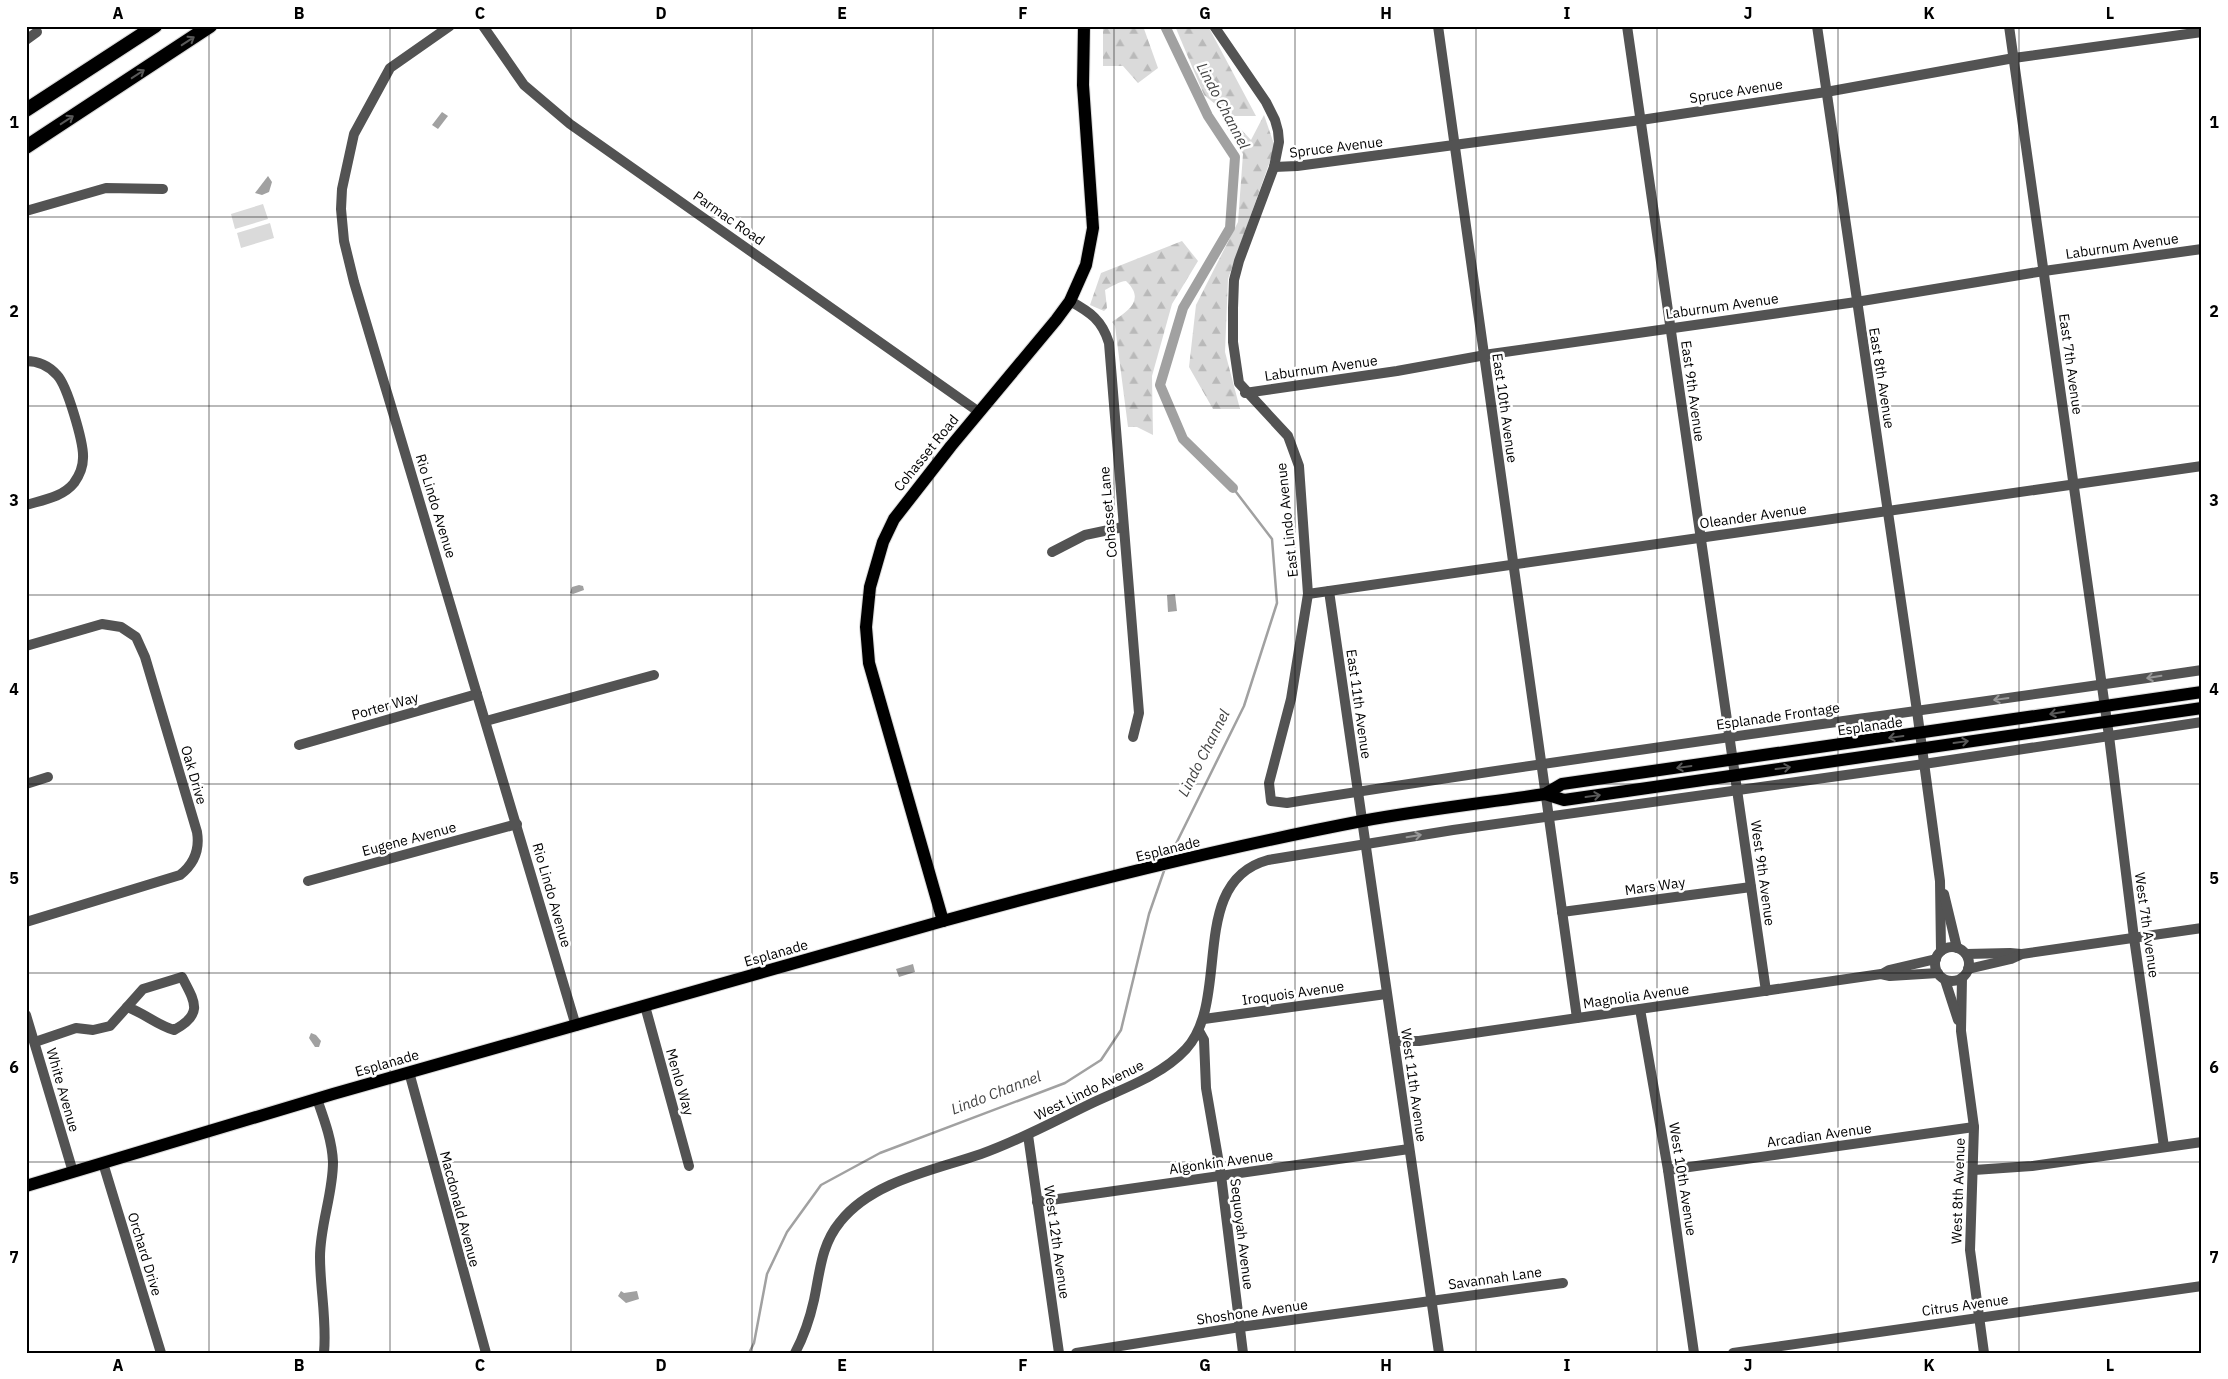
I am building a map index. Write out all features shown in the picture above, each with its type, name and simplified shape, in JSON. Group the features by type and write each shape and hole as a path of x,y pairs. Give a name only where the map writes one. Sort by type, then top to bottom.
{"highway":[{"path":"26,110 154,26"},
{"path":"26,147 210,26"}],"main road":[{"name":"Cohasset Road","path":"943,921 869,663 867,607 875,566 894,520 1070,301 1086,265 1093,228 1083,85 1084,26"},
{"name":"Esplanade","path":"1545,794 1564,800 1734,775 2105,706 2202,692"},
{"name":"Esplanade","path":"26,1186 409,1072 943,921 1040,894 1231,849 1363,821 1545,794 1562,784 1732,760 2107,722 2202,708"}],"street":[{"name":"Rio Lindo Avenue","path":"450,26 390,68 354,134 342,189 342,216 346,250 576,1026"},
{"name":"Parmac Road","path":"483,26 524,85 570,124 979,412"},
{"name":"East Lindo Avenue","path":"1214,26 1266,102 1275,120 1278,142 1274,166 1239,261 1234,280 1233,308 1235,364 1238,383 1288,436 1299,466 1308,594 1291,699 1269,783"},
{"name":"East 10th Avenue","path":"1438,26 1545,794"},
{"name":"East 9th Avenue","path":"1627,26 1732,760"},
{"name":"East 8th Avenue","path":"1817,26 1921,741"},
{"name":"East 7th Avenue","path":"2009,26 2105,706"},
{"path":"26,40 37,32"},
{"name":"Spruce Avenue","path":"1274,166 1296,166 1640,120 1826,92 2014,58 2201,33"},
{"path":"26,211 106,188 163,189"},
{"name":"Laburnum Avenue","path":"1246,393 1397,371 1484,355 1856,302 2044,271 2202,249"},
{"name":"Cohasset Lane","path":"1070,301 1090,312 1099,320 1105,329 1109,343 1139,713 1133,737"},
{"path":"26,360 46,366 61,380 81,440 83,456 77,478 68,490 54,497 26,505"},
{"name":"Oleander Avenue","path":"1308,594 2202,466"},
{"path":"1052,552 1085,535 1123,527"},
{"name":"East 11th Avenue","path":"1329,591 1363,821"},
{"name":"Oak Drive","path":"26,646 102,624 121,627 136,637 142,648 159,703 197,832 198,846 190,866 180,876 26,922"},
{"name":"Esplanade Frontage","path":"1269,783 1271,801 1288,803 1729,736 2202,670"},
{"path":"486,721 654,674"},
{"name":"Porter Way","path":"299,745 477,694"},
{"name":"West 7th Avenue","path":"2105,706 2134,938 2164,1147"},
{"path":"1366,844 2202,722"},
{"path":"1921,741 1940,881 1939,955"},
{"name":"West 9th Avenue","path":"1732,760 1766,991"},
{"path":"26,784 48,777"},
{"path":"1545,794 1577,1018"},
{"name":"West 11th Avenue","path":"1363,821 1386,994 1439,1353"},
{"name":"Eugene Avenue","path":"308,881 517,824"},
{"name":"West Lindo Avenue","path":"795,1353 812,1308 823,1253 830,1237 845,1215 869,1197 895,1184 983,1154 1028,1135 1157,1072 1182,1053 1199,1031 1204,1019 1212,953 1220,913 1228,893 1240,874 1253,865 1268,860 1366,844"},
{"path":"1940,881 1957,948"},
{"name":"Mars Way","path":"1562,912 1751,887"},
{"path":"2022,954 1965,973 1951,981 1942,977 1935,964 1939,955 1946,948 1957,948 1966,954 2022,954 2202,928"},
{"path":"1965,973 1969,964 1966,954"},
{"name":"Magnolia Avenue","path":"1394,1040 1418,1041 1881,974 1939,955"},
{"name":"West 8th Avenue","path":"1965,973 1961,1031 1974,1127 1974,1170 1970,1238 1984,1353"},
{"name":"Magnolia Avenue","path":"1881,974 1890,976 1942,977"},
{"path":"35,1042 76,1028 93,1030 110,1026 143,989 182,976 192,996 194,1014 187,1023 174,1030 165,1027 141,1012 127,1007"},
{"name":"West 8th Avenue","path":"1942,977 1961,1031"},
{"name":"Iroquois Avenue","path":"1204,1019 1386,994"},
{"name":"Menlo Way","path":"645,1006 689,1166"},
{"name":"West 10th Avenue","path":"1640,1009 1668,1170 1694,1353"},
{"name":"White Avenue","path":"26,1015 73,1172"},
{"name":"Sequoyah Avenue","path":"1199,1031 1204,1040 1206,1088 1221,1176 1243,1353"},
{"name":"Macdonald Avenue","path":"409,1072 486,1353"},
{"path":"318,1099 329,1139 332,1162 331,1184 320,1255 325,1320 324,1353"},
{"name":"Arcadian Avenue","path":"1668,1170 1974,1127"},
{"name":"West 12th Avenue","path":"1028,1135 1059,1353"},
{"path":"1974,1170 2032,1166 2202,1142"},
{"name":"Algonkin Avenue","path":"1037,1202 1409,1149"},
{"name":"Orchard Drive","path":"102,1163 161,1353"},
{"name":"Savannah Lane","path":"1431,1302 1562,1283"},
{"name":"Citrus Avenue","path":"1733,1353 2202,1286"},
{"name":"Shoshone Avenue","path":"1076,1353 1240,1327 1431,1302"}],"green space":[{"path":"1103,26 1143,26 1158,68 1138,83 1123,66 1103,66"},
{"path":"1175,26 1208,26 1256,116 1230,116 1204,95"},
{"path":"1264,115 1275,147 1228,279 1225,352 1240,409 1213,409 1189,367 1196,305 1238,222 1243,154 1226,127 1232,120 1251,140"},
{"path":"263,204 268,219 235,229 231,214"},
{"path":"270,223 274,238 241,248 237,233"},
{"path":"1182,241 1198,261 1172,304 1152,376 1153,435 1137,427 1128,427 1115,326 1112,322 1129,309 1135,299 1132,288 1126,281 1105,290 1107,308 1104,311 1090,305 1101,273"}],"shaded area":[{"path":"442,112 448,116 438,129 432,125"},
{"path":"268,176 272,182 269,192 262,195 255,193"},
{"path":"583,586 584,590 573,594 570,593 572,587"},
{"path":"1175,594 1177,611 1168,612 1167,595"},
{"path":"913,964 915,972 899,977 896,969"},
{"path":"311,1033 316,1035 321,1041 319,1047 315,1047 309,1038"},
{"path":"621,1291 624,1293 637,1291 639,1299 626,1303 618,1296"}],"waterway":[{"name":"Lindo Channel","path":"1165,26 1208,116 1235,157 1230,228 1183,308 1160,385 1183,439 1233,488"},
{"name":"Lindo Channel","path":"1169,858 1244,706 1277,603 1272,539 1233,488"},
{"name":"Lindo Channel","path":"749,1353 754,1343 767,1274 787,1232 821,1185 880,1153 1065,1083 1101,1060 1121,1030 1149,914 1165,868"}]}
